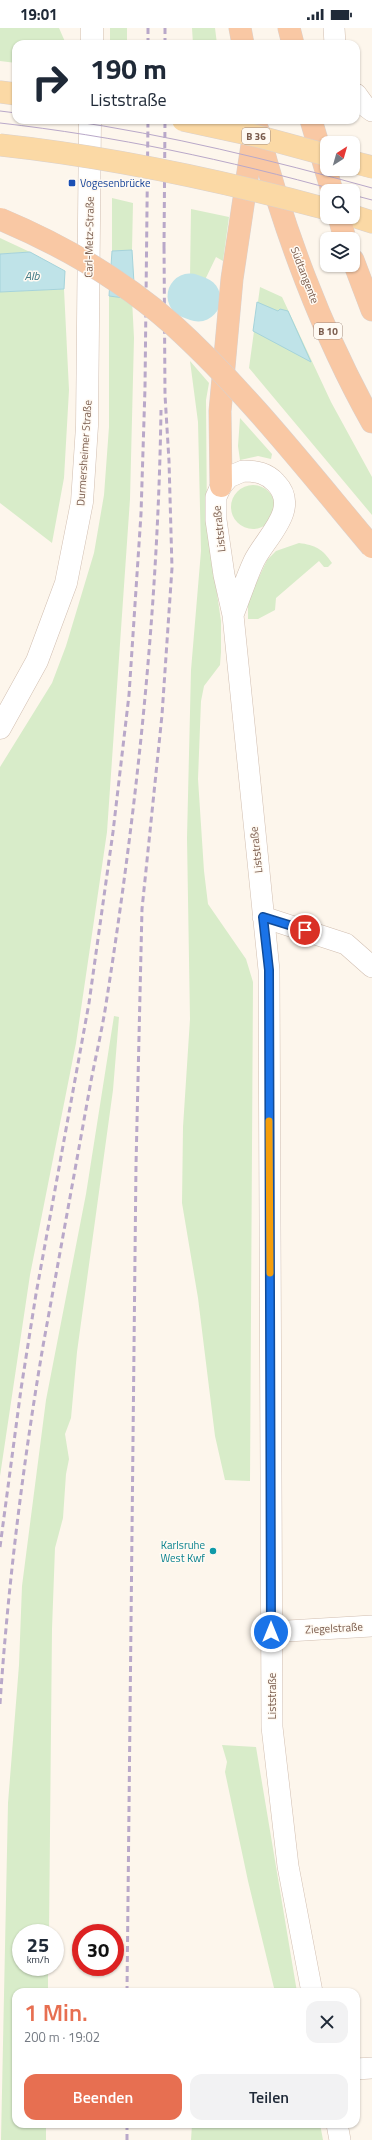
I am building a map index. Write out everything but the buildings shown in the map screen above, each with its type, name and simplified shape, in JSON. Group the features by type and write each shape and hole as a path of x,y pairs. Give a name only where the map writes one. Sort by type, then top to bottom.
{"highway":[{"path":"240,28 242,40"},
{"path":"289,28 292,40"},
{"path":"221,486 220,411 232,279 252,144 252,124"},
{"name":"Südtangente","path":"257,124 265,156 290,236 322,316 359,398 372,422"},
{"path":"312,124 330,184"},
{"path":"0,219 52,244 109,276 171,324 227,376 372,547"},
{"path":"358,272 372,310"}],"main road":[{"path":"0,92 12,94"},
{"name":"B 36","path":"202,124 257,136 320,153"},
{"path":"0,145 56,151 138,165 260,191 320,207"},
{"path":"360,164 372,167"},
{"path":"360,218 372,222"}],"street":[{"path":"92,28 92,40"},
{"path":"334,28 335,40"},
{"path":"360,100 364,105 372,111"},
{"name":"Carl-Metz-Straße","path":"88,354 90,124"},
{"name":"Durmersheimer Straße","path":"0,728 37,662 66,583 82,502 87,426 88,354"},
{"name":"Liststraße","path":"233,615 254,561 280,522 284,512 284,501 278,485 270,477 261,472 239,472 229,477 221,486 216,497 216,520 224,575 233,615 269,970 272,1727 288,1866 311,1988"},
{"path":"263,917 346,944 372,967"},
{"name":"Ziegelstraße","path":"271,1632 372,1626"},
{"path":"360,2069 372,2068"},
{"path":"338,2128 340,2140"}],"green space":[{"path":"0,28 59,28 64,40 12,40 12,62 0,61"},
{"path":"110,28 127,28 127,40 110,40"},
{"path":"192,28 215,28 216,40 193,40"},
{"path":"112,198 133,203 132,250 112,251"},
{"path":"191,209 229,217 223,261 216,257 203,284 190,278"},
{"path":"0,238 30,252 0,254"},
{"path":"260,287 282,297 331,402 372,477 372,515 249,368"},
{"path":"64,289 69,390 64,478 52,543 0,503 0,292"},
{"path":"109,296 132,299 134,338 130,499 107,832 76,1043 30,1275 0,1476 0,767 52,683 66,646 94,553 104,495 109,427"},
{"path":"190,361 209,383 206,400 207,525 221,621 220,665 204,686 201,701 198,779 204,871 208,904 246,959 253,982 250,1481 225,1480 215,1436 198,1298 182,1203 183,1127 190,1019 187,838 191,670 201,551 198,422"},
{"path":"240,418 272,454 271,459 258,456 240,460 238,446"},
{"path":"249,485 257,485 269,491 275,503 275,511 269,523 257,529 249,529 237,523 231,511 231,503 237,491"},
{"path":"299,543 318,548 332,563 328,567 324,567 319,561 276,598 275,610 258,619 248,619 248,601 267,560 276,551"},
{"path":"114,1016 119,1017 113,1090 77,1352 71,1418 65,1434 69,1459 66,1474 63,1518 55,1548 52,1629 49,1924 12,1924 12,1976 48,1976 48,1988 12,1988 12,2128 46,2128 46,2140 1,2140 8,1803 19,1665 22,1586 46,1400 86,1194"},
{"path":"222,1745 256,1747 296,1988 274,1988 248,1881 225,1772 227,1762"},
{"path":"192,2128 321,2128 323,2140 191,2140"}],"water":[{"path":"132,250 134,283 132,299 109,296 112,251"},
{"path":"30,252 65,271 64,289 0,292 0,254"},
{"path":"257,302 278,311 280,309 288,311 311,362 253,331"}],"waterway":[{"name":"Alb","path":"190,296 198,299"}],"tram line":[{"path":"0,111 12,112"},
{"path":"0,123 43,128 171,150 255,169 320,186"},
{"path":"91,124 220,149 372,188"},
{"path":"360,197 372,200"}],"railway":[{"path":"148,28 148,40"},
{"path":"165,28 165,40"},
{"path":"0,1547 21,1389 36,1294 89,1003 113,832 129,695 141,514 145,388 148,124"},
{"path":"164,248 165,124"},
{"path":"127,1988 136,1165 142,909 162,715 172,568 169,461 165,395 164,242"},
{"path":"0,1704 12,1570 29,1435 43,1346 104,1014 127,856 144,708 156,559 161,410"},
{"path":"127,2128 127,2140"}],"slow traffic":[{"path":"269,1121 270,1273"}],"place":[{"name":"Vogesenbrücke","path":"72,183"},
{"name":"Karlsruhe West Kwf","path":"213,1551"}],"route":[{"path":"271,1632 269,970 263,917 305,930"}]}
